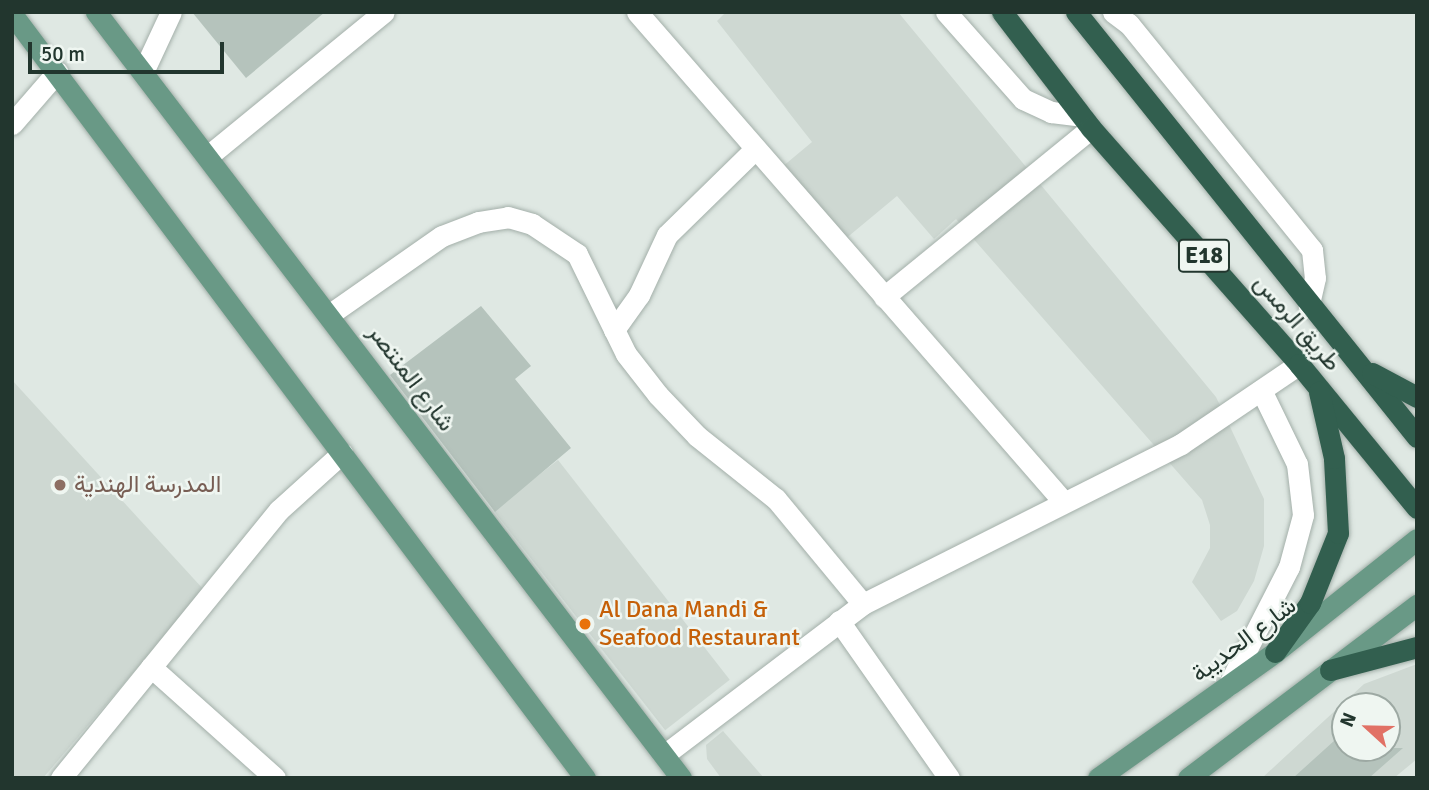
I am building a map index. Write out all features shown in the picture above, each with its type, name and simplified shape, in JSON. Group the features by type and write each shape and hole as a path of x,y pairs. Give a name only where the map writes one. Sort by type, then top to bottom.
{"highway":[{"name":"طريق الرمس","path":"1002,12 1086,122 1299,364 1417,508"},
{"name":"طريق الرمس","path":"1076,12 1417,437"},
{"path":"1363,369 1417,397"},
{"path":"1275,652 1310,603 1338,533 1334,458 1318,387"},
{"path":"1330,670 1417,647"}],"main road":[{"name":"شارع المنتصر","path":"96,12 330,314 681,778"},
{"path":"12,14 585,778"},
{"name":"شارع الحديبة","path":"1098,778 1275,652 1417,538"},
{"path":"1188,778 1417,605"}],"street":[{"path":"143,72 171,12"},
{"path":"208,156 384,12"},
{"path":"637,12 1062,500"},
{"path":"946,12 1023,99 1051,112 1086,122"},
{"path":"1113,12 1129,24 1312,250 1315,278 1309,305"},
{"path":"12,124 57,72"},
{"path":"884,297 1086,122"},
{"path":"614,330 639,295 667,235 755,149"},
{"path":"330,314 442,236 508,217 533,223 577,254 614,330 658,395 697,436 776,499 863,604"},
{"path":"664,755 863,604 1062,500 1181,444 1299,364"},
{"path":"1228,686 1289,567 1303,515 1297,464 1261,390"},
{"path":"61,778 279,510 342,453"},
{"path":"839,621 949,778"},
{"path":"151,667 275,778"}],"shaded area":[{"path":"726,12 898,12 1216,397 1264,499 1264,546 1254,581 1237,611 1221,621 1192,582 1210,548 1210,525 1202,500 956,219 934,239 897,196 844,240 782,167 812,142 717,21"},
{"name":"المدرسة الهندية","path":"12,380 204,590 43,778 12,778"},
{"path":"558,460 730,680 665,730 493,510"},
{"path":"1417,664 1417,759 1394,778 1262,778 1331,714 1331,762 1401,762 1401,692 1355,692 1364,684"},
{"path":"723,731 764,778 721,778 707,759 706,745"}],"building":[{"path":"192,12 325,12 246,78"},
{"path":"481,306 531,366 515,379 571,448 495,512 390,375"},
{"path":"1331,744 1331,762 1387,762 1369,778 1293,778"}],"place":[{"name":"المدرسة الهندية","path":"60,485"},
{"name":"Al Dana Mandi & Seafood Restaurant","path":"585,624"}]}
